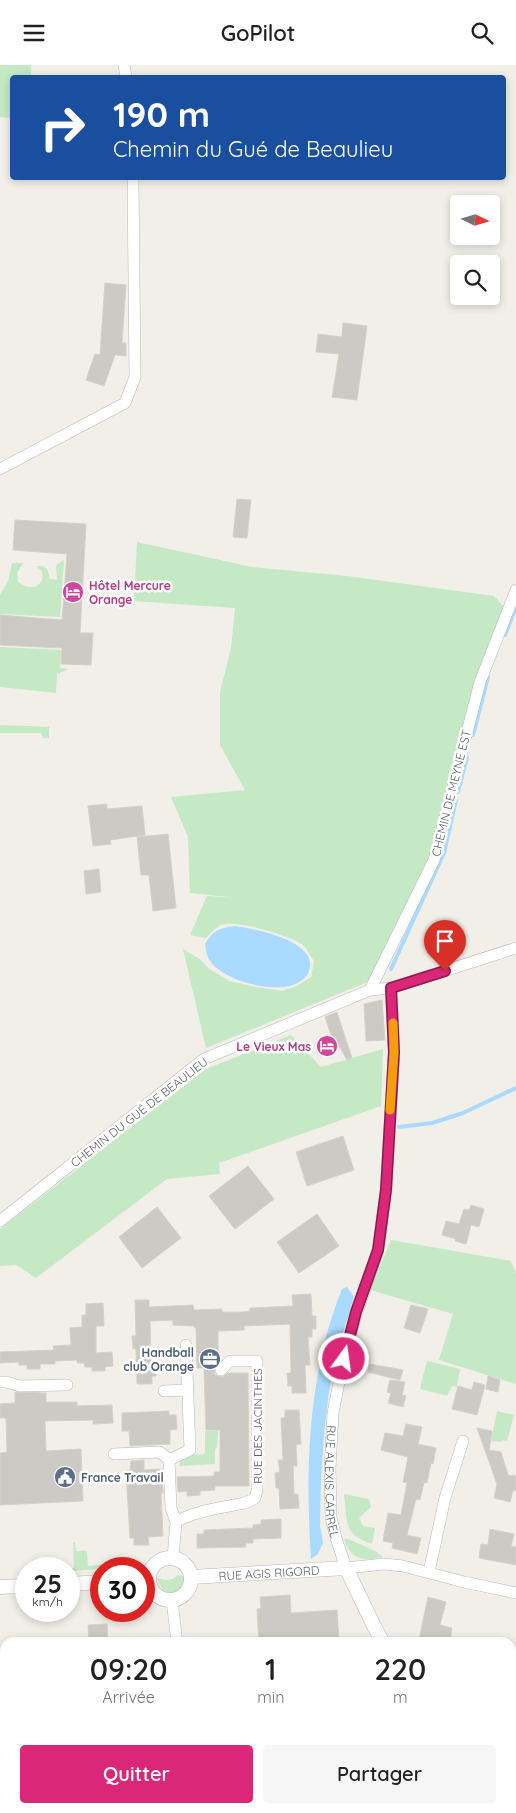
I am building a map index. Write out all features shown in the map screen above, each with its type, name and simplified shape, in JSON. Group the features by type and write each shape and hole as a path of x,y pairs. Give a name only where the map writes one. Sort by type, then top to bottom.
{"street":[{"path":"0,469 125,403 134,377 133,180"},
{"name":"CHEMIN DE MEYNE EST","path":"370,990 434,860 480,682 516,590"},
{"name":"CHEMIN DU GUÉ DE BEAULIEU","path":"0,1221 204,1059 370,990 391,988 516,948"},
{"name":"RUE ALEXIS CARREL","path":"380,1637 346,1567 336,1538 331,1517 330,1468 332,1413 346,1346 378,1250 386,1190 394,1052 391,988"},
{"path":"169,1459 190,1451 186,1345"},
{"name":"RUE DES JACINTHES","path":"176,1522 186,1516 249,1502 255,1498 257,1491 257,1361 230,1361 221,1370"},
{"path":"0,1382 20,1386 67,1385"},
{"path":"164,1391 187,1390"},
{"path":"429,1572 445,1498 463,1441"},
{"path":"114,1454 160,1452 169,1459 171,1508 176,1522 173,1558"},
{"path":"155,1564 159,1561 173,1558 187,1566 191,1577 189,1590 179,1599 164,1599 155,1594"},
{"path":"346,1567 402,1566 516,1593"},
{"name":"RUE AGIS RIGORD","path":"191,1577 346,1567"},
{"path":"0,1587 15,1586"},
{"path":"172,1600 176,1637"}],"green space":[{"path":"0,65 31,65 31,75 10,75 10,118 0,117"},
{"path":"137,542 252,567 347,576 494,596 505,608 432,855 370,981 206,1048 183,949 229,981 282,991 297,986 311,977 314,961 303,945 297,941 250,926 238,924 221,925 206,938 190,935 207,896 238,898 190,893 188,837 171,797 245,790 220,745 220,693 231,648 235,608 134,601"},
{"path":"64,560 60,617 0,614 0,594 8,582 12,563 23,563 17,573 18,582 27,587 36,587 41,582 42,571 36,566 43,566 47,569 50,579 57,580 56,565"},
{"path":"0,647 61,650 60,668 69,669 57,674 56,693 0,687"},
{"path":"0,725 49,727 49,738 43,738 41,733 0,733"},
{"path":"291,1035 321,1067 383,1049 381,1106 219,1163 220,1174 167,1179 36,1278 16,1265 0,1266 0,1229 206,1069"},
{"path":"391,1240 511,1261 516,1273 516,1384 439,1360 453,1314 370,1290"},
{"path":"427,1361 460,1369 457,1387 452,1386 447,1396 420,1389"},
{"path":"497,1411 514,1415 507,1441 491,1441"},
{"path":"205,1431 218,1431 215,1464 179,1466 181,1460 194,1455 205,1454"},
{"path":"344,1494 369,1499 371,1507 359,1518 363,1526 375,1528 372,1544 356,1536 348,1526"},
{"path":"344,1539 375,1551 383,1557 359,1558 350,1552"},
{"path":"73,1542 75,1542 76,1551 87,1551 90,1570 80,1570 80,1557 74,1557"},
{"path":"178,1575 184,1576 185,1581 182,1588 172,1593 163,1591 157,1578 170,1580"}],"water":[{"path":"235,926 268,933 293,943 303,950 309,958 310,967 307,976 290,986 266,987 240,981 218,969 211,962 205,944 217,931"},
{"path":"347,1287 354,1297 338,1349 329,1391 324,1434 320,1525 323,1543 318,1554 311,1559 309,1457 316,1388 322,1354 331,1321 342,1289"}],"building":[{"path":"105,283 126,285 122,343 126,343 126,356 115,355 104,386 86,380 95,354 100,355"},
{"path":"343,323 367,326 357,400 332,397 339,354 316,352 318,334 342,337"},
{"path":"237,499 251,500 247,538 233,537"},
{"name":"Hôtel Mercure Orange","path":"15,520 86,524 80,633 93,633 91,665 61,664 62,648 0,645 0,615 62,620 67,554 13,550"},
{"path":"107,804 107,809 142,806 145,835 110,840 111,844 93,846 88,806"},
{"path":"168,834 176,908 153,911 149,875 141,875 137,837"},
{"path":"99,869 101,892 86,894 84,871"},
{"path":"382,1000 385,1040 366,1041 364,1004"},
{"path":"337,1012 352,1058 347,1060 334,1037 332,1038 325,1017"},
{"path":"343,1136 354,1170 307,1186 296,1152"},
{"path":"248,1166 274,1199 235,1229 209,1196"},
{"path":"471,1205 484,1209 479,1227 471,1225 466,1244 442,1235 446,1221 459,1224 464,1209 469,1210"},
{"path":"157,1207 181,1238 142,1268 119,1237"},
{"path":"317,1214 339,1246 299,1273 277,1242"},
{"path":"311,1294 312,1316 316,1316 316,1329 312,1329 312,1337 308,1337 310,1365 305,1365 306,1393 292,1393 292,1386 288,1386 287,1373 291,1373 290,1324 244,1326 244,1330 218,1331 218,1362 214,1369 215,1375 222,1377 228,1373 248,1373 249,1486 215,1486 215,1490 200,1491 200,1495 187,1496 187,1491 178,1492 177,1477 214,1476 214,1472 220,1472 220,1430 206,1430 204,1368 197,1368 196,1328 194,1326 173,1325 173,1320 150,1321 151,1363 156,1363 156,1376 152,1376 152,1384 137,1384 136,1349 133,1349 132,1336 136,1336 135,1300 149,1300 149,1307 193,1305 194,1310 222,1309 222,1312 243,1312 250,1311 250,1308 293,1306 292,1295"},
{"path":"103,1303 104,1326 96,1326 96,1353 112,1352 113,1366 105,1367 105,1371 92,1371 92,1367 85,1367 84,1363 77,1363 77,1360 55,1361 55,1364 40,1364 40,1369 27,1369 27,1365 19,1365 19,1362 0,1363 0,1352 54,1350 53,1346 71,1345 70,1328 82,1327 82,1315 86,1315 86,1304"},
{"path":"411,1305 428,1309 420,1333 404,1328"},
{"path":"370,1364 403,1370 400,1380 368,1372"},
{"path":"488,1376 500,1380 498,1392 486,1389"},
{"path":"390,1380 405,1382 402,1395 406,1396 403,1407 388,1403 391,1393 387,1392"},
{"path":"474,1382 485,1385 477,1415 452,1409 458,1386 472,1390"},
{"path":"15,1392 46,1393 46,1402 77,1402 77,1406 112,1405 113,1423 93,1424 93,1420 45,1421 46,1451 81,1449 83,1501 0,1505 0,1453 7,1452 6,1418 0,1418 0,1404 15,1403"},
{"path":"285,1410 299,1410 301,1444 296,1445 297,1466 293,1466 294,1494 298,1494 299,1508 280,1509 279,1488 276,1488 275,1473 280,1472 278,1460 283,1460 281,1418 285,1418"},
{"path":"169,1411 169,1415 176,1415 177,1429 170,1430 170,1444 130,1446 129,1431 122,1431 122,1413"},
{"path":"406,1424 422,1427 418,1444 436,1448 427,1483 424,1482 420,1500 416,1499 407,1535 421,1538 417,1554 392,1548 393,1543 383,1541 388,1513 401,1515 407,1483 403,1482 408,1457 381,1450 385,1433 403,1436"},
{"path":"477,1428 492,1431 489,1450 501,1452 508,1475 516,1476 516,1491 513,1490 510,1502 494,1498 497,1484"},
{"path":"144,1460 144,1470 160,1469 163,1493 161,1493 163,1536 148,1537 149,1545 134,1545 134,1538 130,1538 126,1470 130,1470 131,1461"},
{"path":"281,1519 281,1538 253,1539 253,1543 245,1543 246,1547 197,1548 197,1534 204,1534 204,1530 253,1528 253,1525 261,1524 261,1520"},
{"path":"490,1529 514,1534 511,1546 516,1547 516,1565 479,1558 481,1544 488,1545"},
{"path":"290,1595 291,1613 337,1610 339,1637 259,1637 257,1609 261,1608 260,1597"},
{"path":"428,1597 446,1602 440,1625 452,1628 451,1637 420,1637"},
{"path":"107,1624 108,1637 89,1637 88,1625"}],"waterway":[{"path":"505,635 516,607"},
{"path":"473,735 488,677"},
{"path":"458,792 467,757"},
{"path":"391,969 444,853 456,800"},
{"path":"399,1127 432,1123 463,1113 516,1088"}],"slow traffic":[{"path":"390,1110 394,1052 393,1023"}],"place":[{"name":"Hôtel Mercure Orange","path":"73,592"},
{"name":"Le Vieux Mas","path":"327,1046"},
{"name":"Handball club Orange","path":"210,1359"},
{"name":"France Travail","path":"65,1477"}],"route":[{"path":"344,1359 356,1312 378,1250 386,1190 388,1127 394,1052 391,988 445,971"}]}
